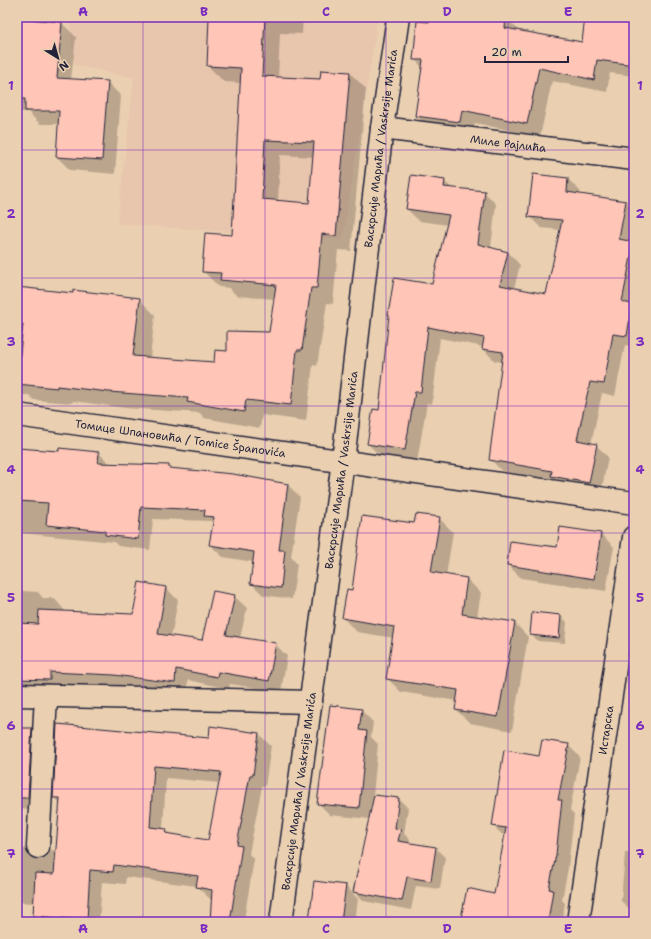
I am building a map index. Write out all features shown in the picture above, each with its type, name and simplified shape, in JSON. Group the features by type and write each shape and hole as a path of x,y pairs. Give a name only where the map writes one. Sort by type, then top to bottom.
{"street":[{"name":"Васкрсије Марића / Vaskrsije Marića","path":"281,922 343,461 382,128 398,17"},
{"name":"Миле Рајлића","path":"382,128 634,159"},
{"name":"Томице Шпановића / Tomice Španovića","path":"17,415 634,503"},
{"name":"Истарска","path":"578,922 634,538"},
{"path":"17,695 311,702"},
{"path":"38,847 46,696"}],"shaded area":[{"path":"69,17 378,17 343,240 117,224 134,78 74,65"}],"building":[{"path":"209,17 265,17 262,76 320,79 321,70 350,72 336,236 322,234 317,288 311,288 302,350 297,350 291,405 246,400 244,412 187,402 188,398 109,392 57,386 57,388 17,384 23,324 17,324 17,287 73,293 73,290 140,298 133,356 214,362 215,350 227,351 227,331 269,332 276,285 220,280 221,273 202,272 205,233 232,235 241,68 207,66","holes":["265,140 314,142 309,203 262,199"]},
{"path":"430,17 506,17 505,28 582,42 585,17 633,17 631,31 634,31 634,65 597,60 594,80 539,68 527,124 462,110 460,122 415,116 423,60 413,60 417,21 429,22"},
{"path":"17,18 62,22 57,78 108,81 102,160 56,157 59,111 25,111 25,99 17,99"},
{"path":"533,174 568,178 567,192 626,201 619,239 634,242 622,302 632,304 627,336 613,334 604,384 590,382 577,440 597,444 589,483 551,476 552,471 489,460 503,352 482,349 484,338 428,327 421,392 415,392 405,450 367,444 373,409 379,410 388,315 394,278 432,284 449,215 406,209 411,175 445,180 444,187 485,191 478,244 508,252 500,285 546,294 562,220 528,217"},
{"path":"17,448 59,451 59,448 99,452 98,463 169,465 169,468 233,474 288,484 279,550 285,550 281,588 250,584 254,552 209,545 214,517 204,516 205,510 141,507 138,539 105,535 105,531 46,525 48,503 17,501"},
{"path":"416,514 440,517 431,572 467,578 462,614 515,622 498,717 455,710 458,690 386,679 394,627 342,618 347,589 352,590 362,516 414,523"},
{"path":"560,527 601,533 594,579 507,565 510,541 557,547"},
{"path":"139,582 166,587 158,634 202,640 213,591 235,595 226,635 276,643 269,681 218,672 217,677 176,669 175,683 114,675 50,672 50,680 17,679 17,623 38,624 39,610 133,614"},
{"path":"532,612 561,615 559,638 530,635"},
{"path":"330,705 362,709 359,730 367,731 359,808 317,804"},
{"path":"57,724 209,738 210,726 259,733 253,775 250,775 237,845 242,846 230,922 210,922 212,890 196,887 198,876 114,865 113,872 90,870 87,920 33,916 35,873 54,874 60,798 53,798","holes":["154,766 221,772 208,840 166,833 167,829 150,827"]},
{"path":"17,728 32,728 28,798 17,798"},
{"path":"542,740 569,744 558,800 562,800 556,855 549,889 553,890 548,922 484,922 461,918 467,888 494,894 506,828 492,826 504,750 539,756"},
{"path":"374,795 399,798 395,828 401,829 398,841 436,847 431,881 407,877 402,901 353,892"},
{"path":"314,881 346,885 341,922 309,920"}]}
